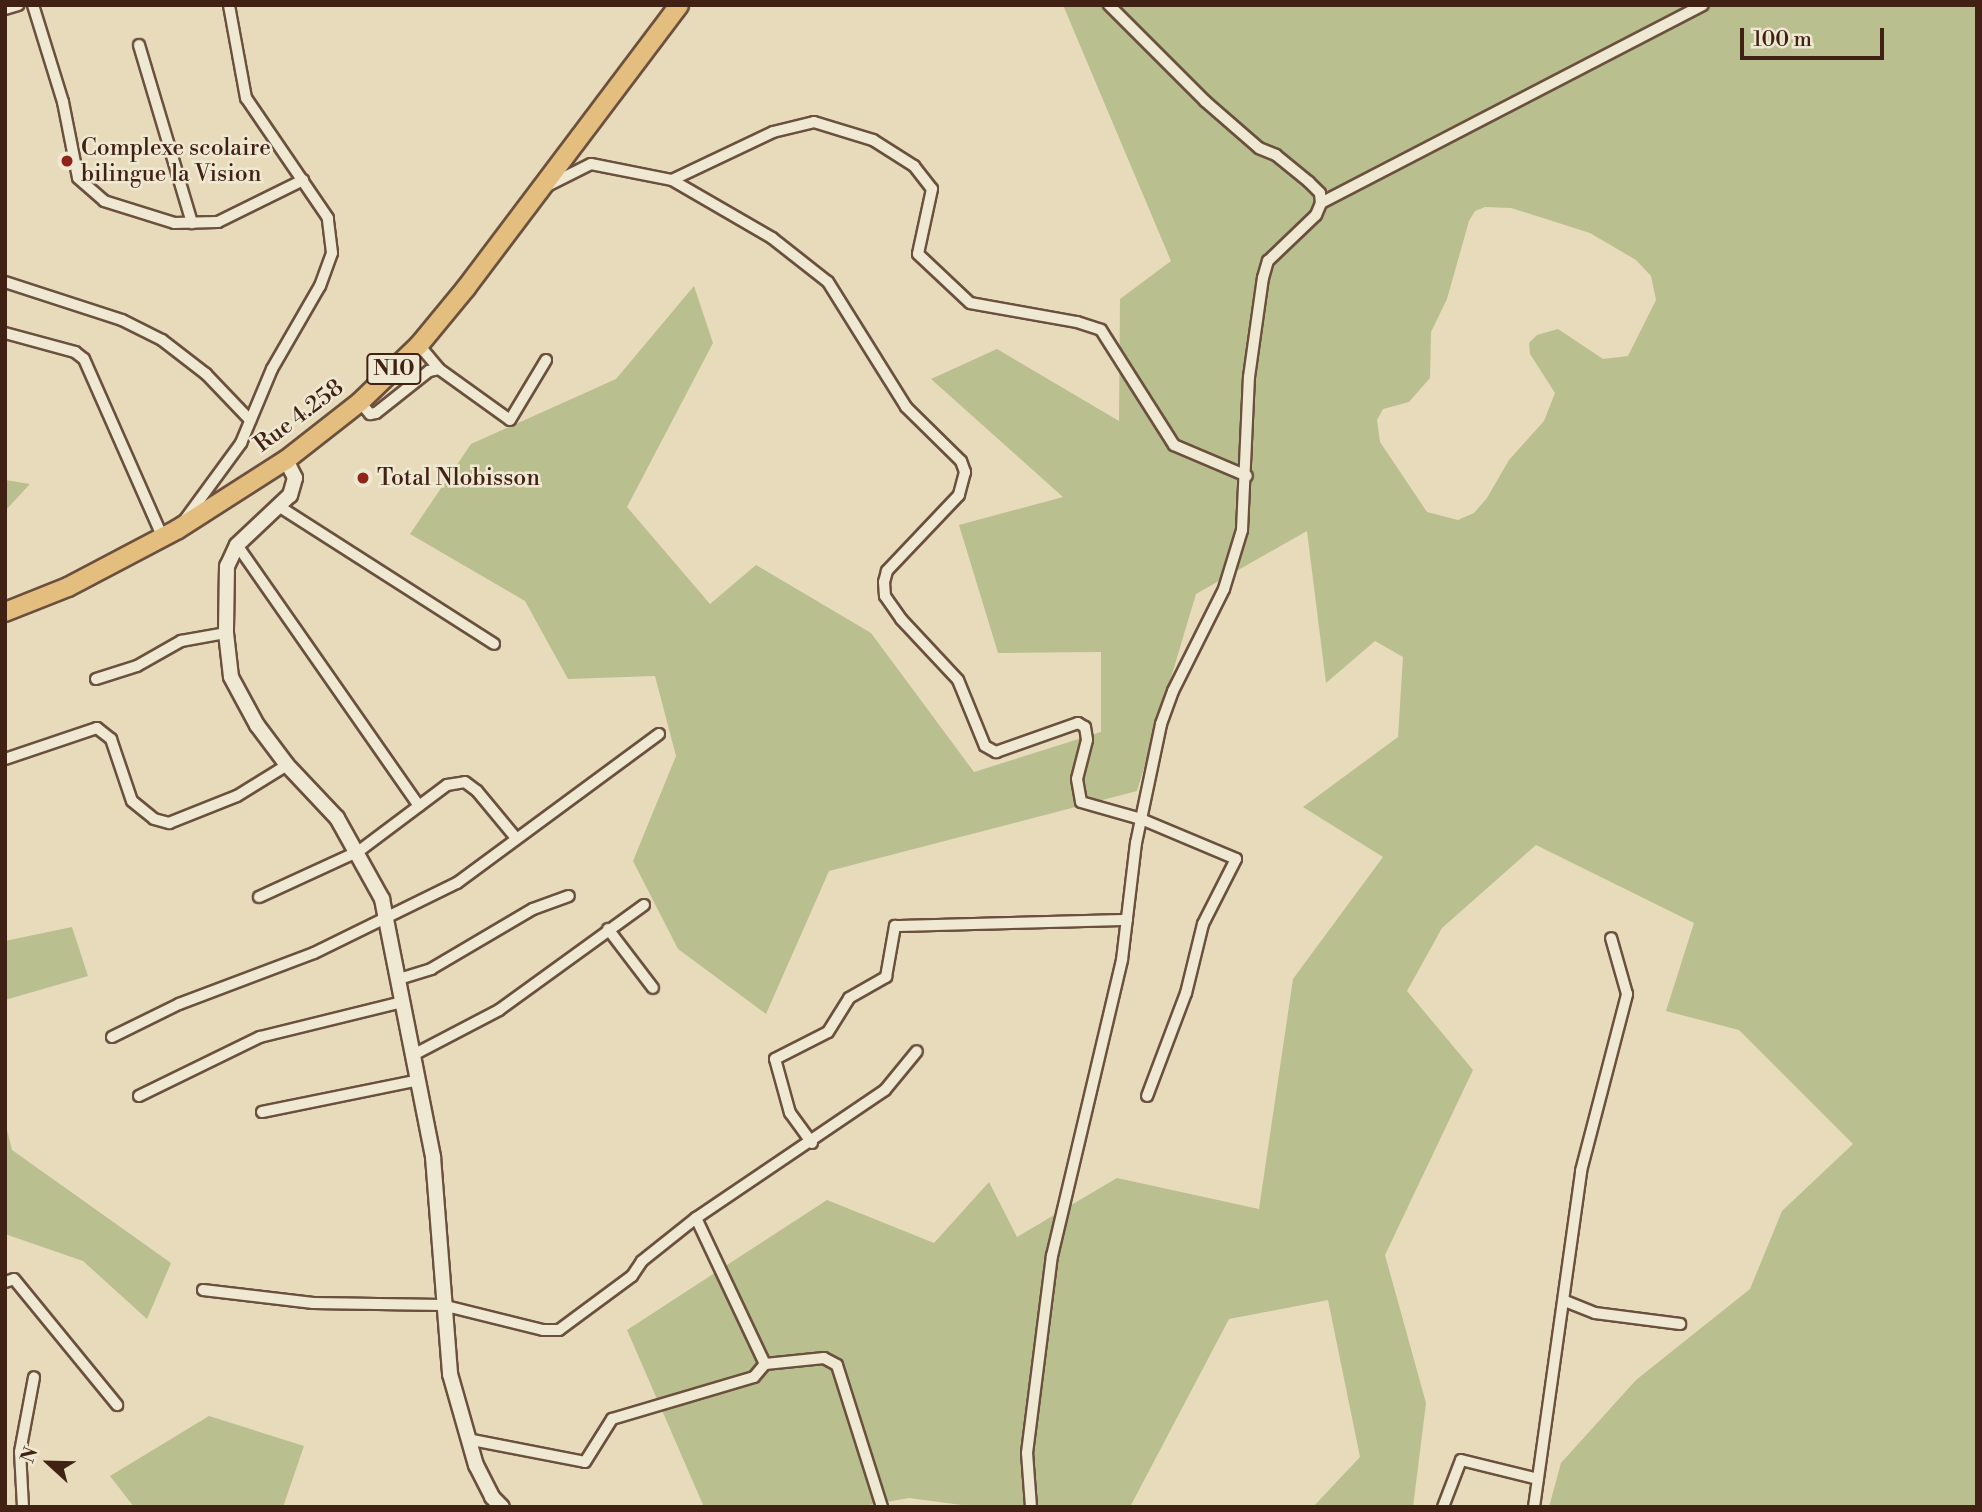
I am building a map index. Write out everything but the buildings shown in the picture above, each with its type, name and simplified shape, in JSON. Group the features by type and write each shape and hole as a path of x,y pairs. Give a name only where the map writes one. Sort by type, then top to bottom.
{"highway":[{"name":"Rue 4.258","path":"5,612 68,587 170,534 286,460 359,402 419,345 547,186 678,5"}],"street":[{"path":"5,9 18,5"},
{"path":"33,5 63,102 78,178 104,201 174,223 192,223 236,216 303,180"},
{"path":"5,333 75,352 84,359 170,534 235,454 272,369 320,286 332,253 328,218 246,98 229,5"},
{"path":"1031,1507 1027,1453 1052,1256 1122,960 1141,819 1172,691 1214,614 1235,555 1247,476 1249,377 1263,278 1268,261 1315,215 1321,203 1320,193 1309,182 1276,155 1259,148 1205,101 1109,5"},
{"path":"1321,203 1703,5"},
{"path":"139,45 192,223"},
{"path":"672,180 774,132 814,122 873,140 914,166 932,189 918,254 970,303 1077,321 1101,330 1174,444 1247,476"},
{"path":"547,186 591,164 672,180 772,238 828,282 906,407 961,461 965,472 959,495 887,571 884,582 885,596 901,619 958,680 985,746 996,752 1079,723 1085,727 1087,740 1077,779 1081,802 1141,819 1236,859 1203,924 1186,993 1147,1096"},
{"path":"5,282 122,320 162,341 206,374 250,420"},
{"path":"419,345 439,369 510,420 547,360"},
{"path":"359,402 370,414 376,413 429,371 439,369"},
{"path":"286,460 294,471 294,486 280,507 237,545 226,578 226,633 235,690 287,765 337,818 359,851 387,918 433,1157 442,1305 450,1374 467,1439 492,1497 502,1507"},
{"path":"280,507 494,644"},
{"path":"237,545 419,806"},
{"path":"96,679 137,666 181,641 226,633"},
{"path":"5,759 97,728 111,739 132,801 154,819 169,823 237,796 287,765"},
{"path":"112,1037 179,1004 314,953 457,883 659,734"},
{"path":"259,897 359,851 447,785 465,782 477,790 516,838"},
{"path":"399,979 431,969 533,909 569,897"},
{"path":"415,1054 499,1010 644,905"},
{"path":"812,1143 790,1113 775,1059 828,1032 849,998 886,977 895,926 1127,920"},
{"path":"608,929 653,988"},
{"path":"1534,1507 1565,1301 1581,1171 1626,994 1611,938"},
{"path":"139,1096 260,1037 403,1002"},
{"path":"203,1290 313,1303 442,1305 543,1330 559,1330 632,1276 642,1261 696,1218 812,1143 885,1090 917,1051"},
{"path":"262,1112 419,1080"},
{"path":"696,1218 765,1364"},
{"path":"5,1282 15,1279 117,1405"},
{"path":"1565,1301 1595,1313 1680,1324"},
{"path":"467,1439 585,1462 612,1419 754,1377 765,1364 824,1358 836,1364 882,1507"},
{"path":"23,1507 20,1452 34,1377"},
{"path":"1443,1507 1461,1460 1538,1479"}],"green space":[{"path":"1063,5 1977,5 1977,1507 1549,1507 1561,1463 1636,1380 1750,1289 1782,1211 1853,1144 1739,1030 1666,1011 1694,923 1536,845 1442,928 1407,991 1473,1070 1385,1255 1426,1403 1413,1507 1313,1507 1360,1457 1328,1300 1229,1319 1130,1507 977,1507 909,1498 857,1507 704,1507 627,1330 827,1200 934,1243 989,1182 1017,1237 1117,1178 1259,1209 1293,979 1383,857 1303,807 1398,737 1403,657 1375,641 1326,683 1307,531 1196,594 1137,791 829,871 766,1014 678,949 633,861 676,756 655,676 568,679 525,601 410,534 471,444 616,379 694,286 713,343 627,507 710,604 756,565 871,633 974,772 1101,732 1101,652 998,653 959,525 1063,497 931,379 997,349 1119,421 1120,299 1171,261","holes":["1485,207 1511,208 1590,233 1636,260 1651,276 1656,300 1628,356 1603,359 1558,329 1537,335 1529,343 1530,354 1555,393 1544,421 1509,460 1487,498 1474,513 1458,520 1427,512 1380,442 1377,420 1383,409 1409,402 1430,378 1431,332 1447,299 1469,221 1475,211"]},
{"path":"5,480 30,484 5,511"},
{"path":"72,927 88,976 5,1000 5,941"},
{"path":"5,1122 12,1150 171,1263 147,1319 83,1261 5,1234"},
{"path":"209,1416 304,1446 283,1507 134,1507 110,1476"}],"place":[{"name":"Complexe scolaire bilingue la Vision","path":"67,161"},
{"name":"Total Nlobisson","path":"363,478"}]}
